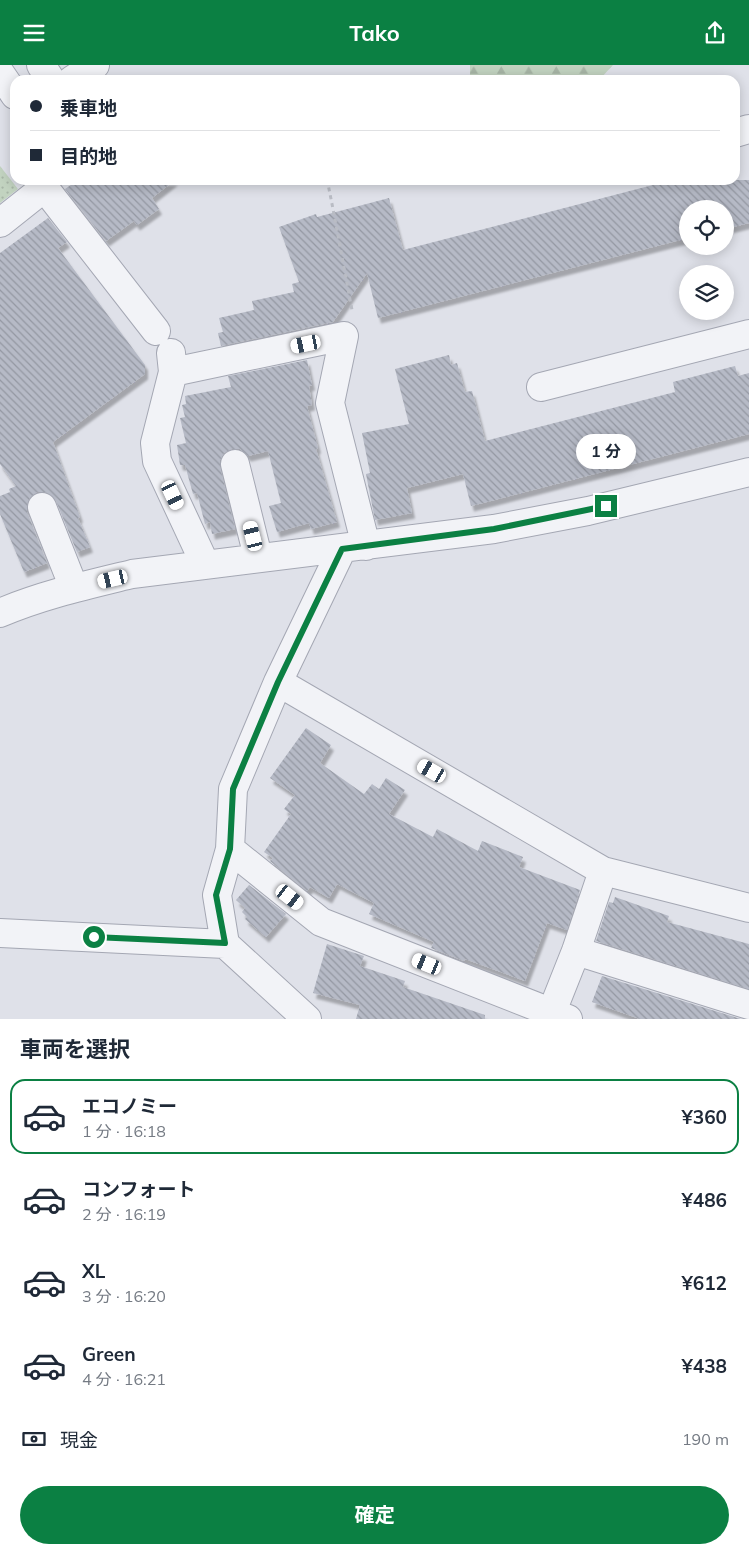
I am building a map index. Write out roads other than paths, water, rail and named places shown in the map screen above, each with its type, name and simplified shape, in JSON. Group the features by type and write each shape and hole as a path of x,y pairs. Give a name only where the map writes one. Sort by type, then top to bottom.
{"street":[{"path":"80,75 95,65"},
{"path":"0,73 10,88"},
{"path":"0,223 42,185"},
{"path":"44,185 167,352 155,443 157,461 205,564"},
{"path":"541,387 749,334"},
{"path":"167,352 344,336 330,403 354,547 278,682 233,789 230,849 216,895 225,943 307,1019"},
{"path":"235,464 258,557"},
{"path":"0,613 74,588 132,574 494,529 588,511 749,473"},
{"path":"42,507 74,588"},
{"path":"278,682 603,871 749,908"},
{"path":"230,849 321,922 556,1017 603,871"},
{"path":"0,933 225,943"},
{"path":"576,951 749,1005"}]}
